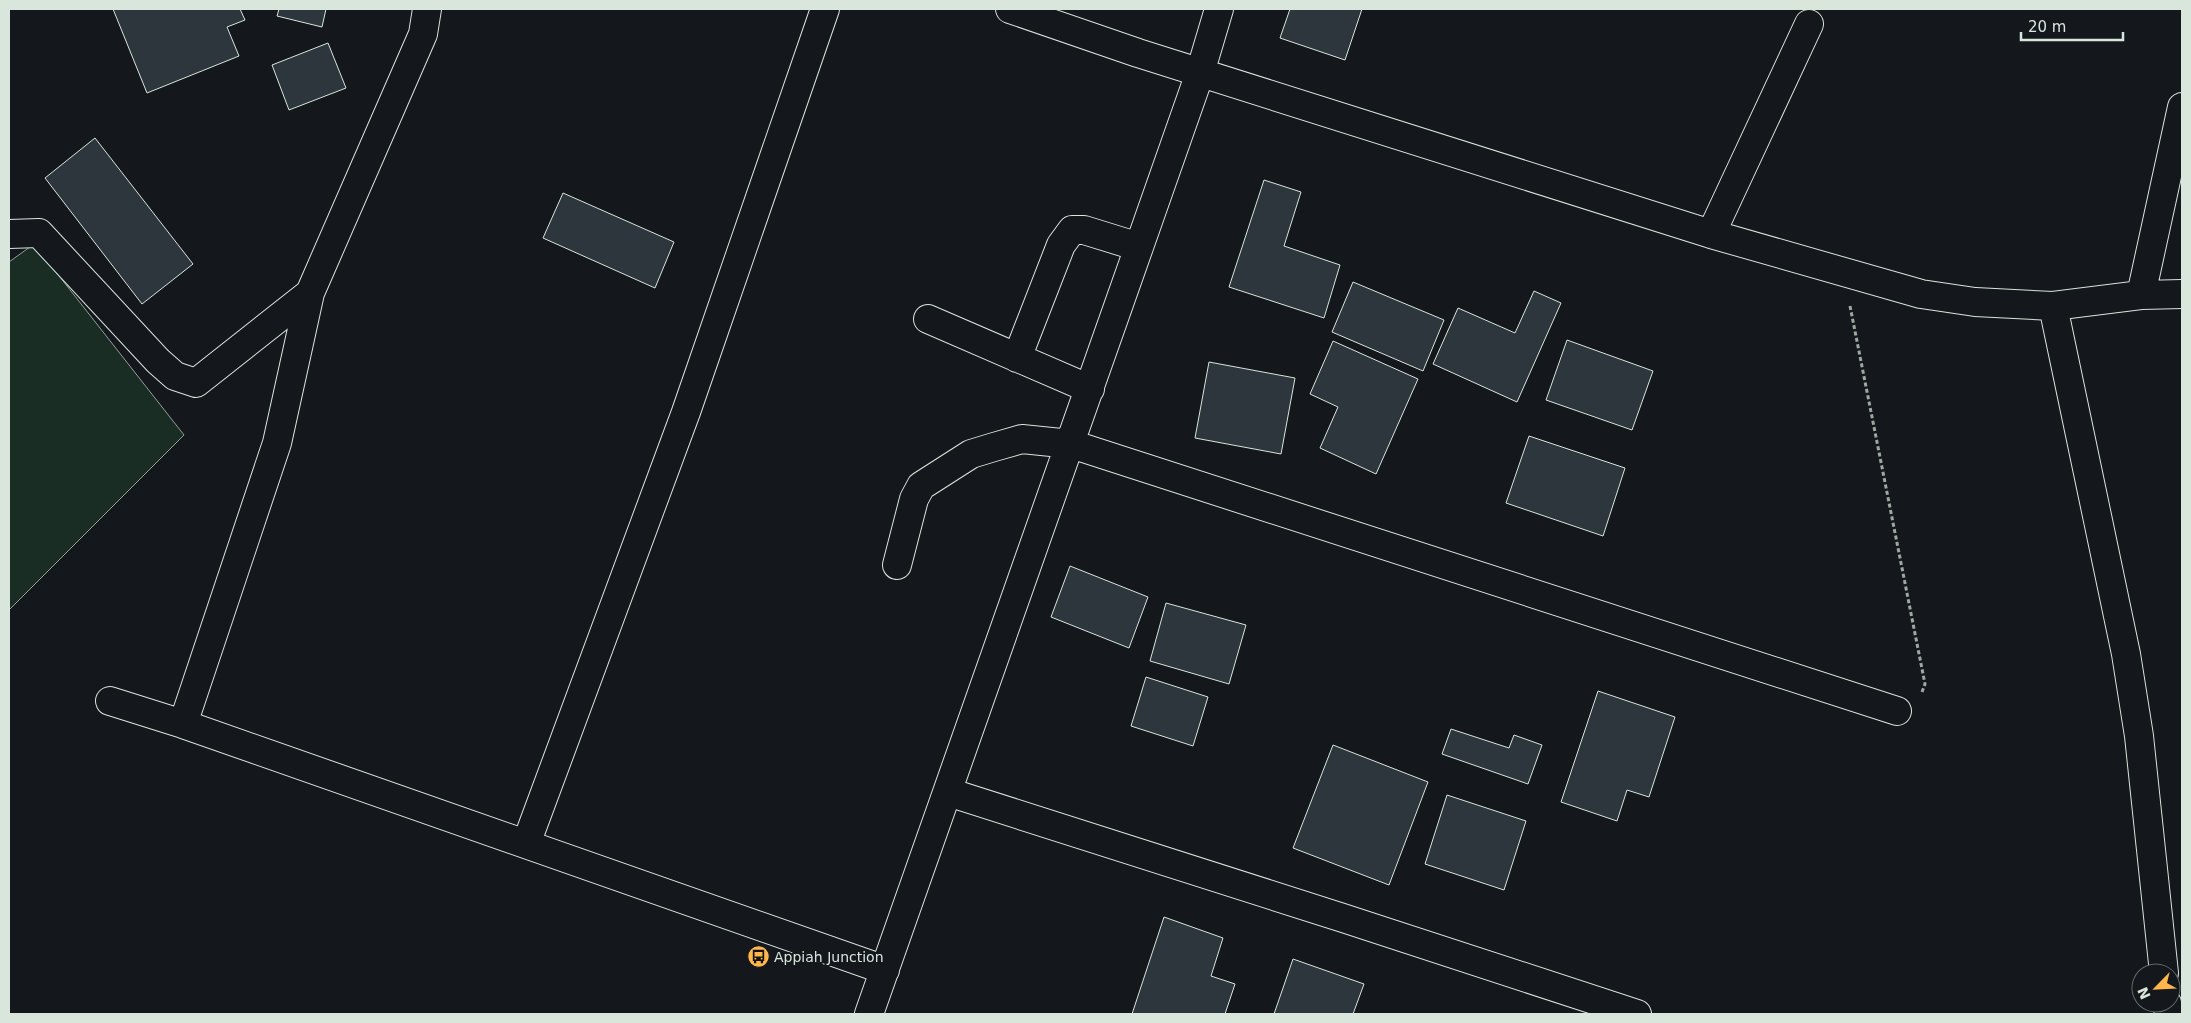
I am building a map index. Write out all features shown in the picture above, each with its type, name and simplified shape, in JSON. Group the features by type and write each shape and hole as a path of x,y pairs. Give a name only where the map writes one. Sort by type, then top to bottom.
{"street":[{"path":"183,724 277,443 310,293 423,34 427,9"},
{"path":"526,844 686,412 825,9"},
{"path":"1010,9 1200,73 1711,234 1775,254 1922,294 1975,302 2053,306 2141,296 2182,294"},
{"path":"869,1014 1140,247 1200,73 1219,9"},
{"path":"1711,234 1809,24"},
{"path":"2141,296 2182,107"},
{"path":"1017,358 1061,245 1072,230 1084,230 1140,247"},
{"path":"9,234 39,233 158,361 175,376 196,383 310,293"},
{"path":"2053,306 2126,654 2139,736 2163,963"},
{"path":"928,319 1090,389"},
{"path":"896,565 914,498 921,486 971,454 994,446 1022,439 1071,444 1897,711"},
{"path":"110,701 183,724 885,970"},
{"path":"948,792 1637,1014"}],"path":[{"path":"1843,271 1925,684 1919,700 1910,710 1897,711"}],"green space":[{"path":"34,244 184,435 9,610 9,262"}],"building":[{"path":"113,9 240,9 245,20 227,27 239,56 147,93"},
{"path":"279,9 326,9 322,27 277,16"},
{"path":"1290,9 1362,9 1345,60 1280,38"},
{"path":"328,43 346,88 289,110 272,65"},
{"path":"95,138 193,264 142,304 45,178"},
{"path":"1264,180 1301,192 1284,246 1340,265 1324,318 1229,287"},
{"path":"563,193 674,242 655,288 543,238"},
{"path":"1353,282 1444,320 1423,371 1332,332"},
{"path":"1534,291 1561,303 1517,402 1433,364 1458,308 1515,333"},
{"path":"1567,340 1653,371 1632,430 1546,400"},
{"path":"1333,341 1418,379 1376,474 1320,448 1338,407 1310,394"},
{"path":"1209,362 1295,378 1281,454 1195,438"},
{"path":"1529,436 1625,468 1603,536 1506,503"},
{"path":"1070,566 1148,597 1129,648 1051,617"},
{"path":"1166,603 1246,625 1229,684 1150,661"},
{"path":"1146,677 1208,697 1193,746 1131,726"},
{"path":"1598,691 1675,717 1649,797 1627,790 1617,821 1561,802"},
{"path":"1451,729 1509,748 1514,735 1542,745 1528,784 1442,754"},
{"path":"1333,745 1428,782 1389,885 1293,848"},
{"path":"1447,795 1526,821 1504,890 1425,864"},
{"path":"1164,917 1223,938 1211,976 1235,984 1225,1014 1132,1014"},
{"path":"1293,959 1364,984 1353,1014 1274,1014"}],"place":[{"name":"Appiah Junction","path":"758,957"}]}
